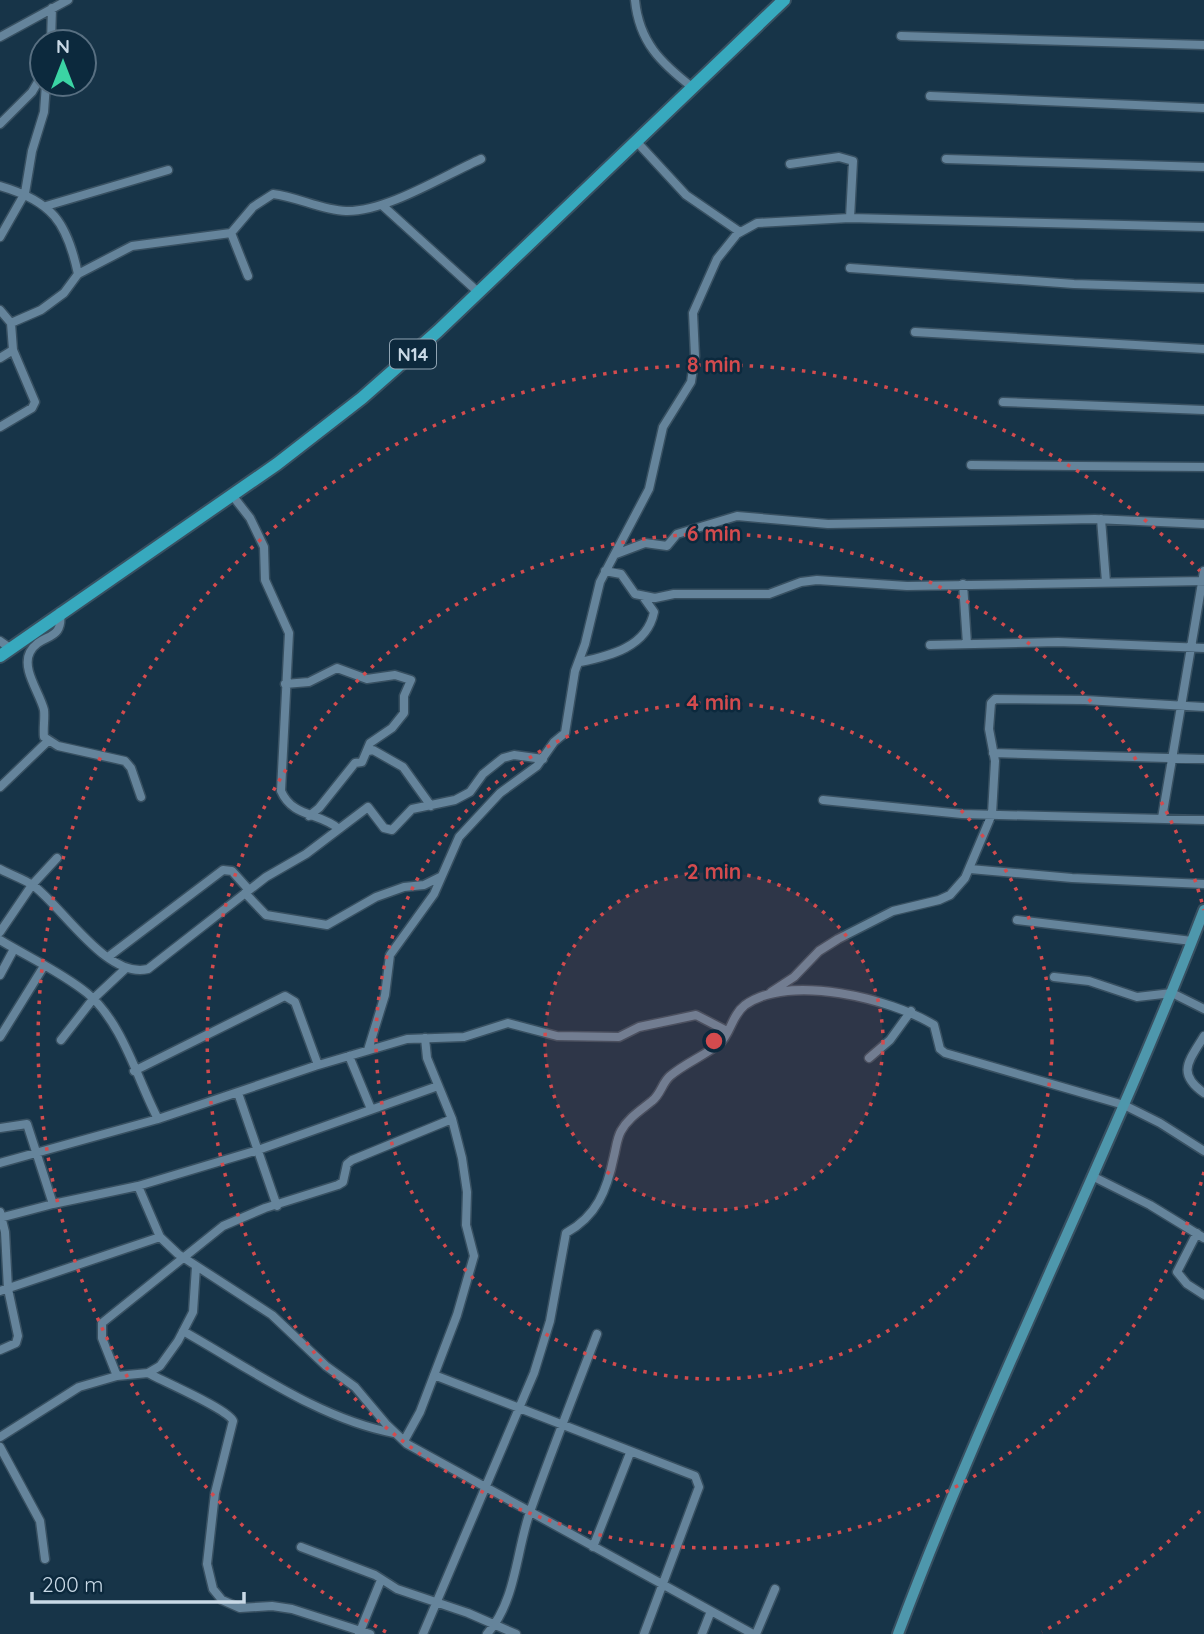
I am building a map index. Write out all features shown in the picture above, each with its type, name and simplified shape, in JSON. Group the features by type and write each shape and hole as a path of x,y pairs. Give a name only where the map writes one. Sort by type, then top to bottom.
{"main road":[{"name":"N14","path":"3,649 232,495 362,398 478,292 784,0"},
{"path":"898,1634 968,1455 1124,1105 1204,911"}],"street":[{"path":"0,37 68,0"},
{"path":"635,0 641,30 650,51 692,87"},
{"path":"51,28 52,8"},
{"path":"901,36 1204,45"},
{"path":"0,124 28,96"},
{"path":"930,96 1204,108"},
{"path":"0,237 25,193 45,98"},
{"path":"636,141 686,195 740,232"},
{"path":"790,164 839,157 853,161 850,218"},
{"path":"6,321 56,299 78,274 132,246 230,233 253,207 273,194 345,211 383,206 481,159"},
{"path":"946,159 1204,167"},
{"path":"46,206 168,170"},
{"path":"0,186 25,193 46,206 63,225 78,274"},
{"path":"383,206 478,292"},
{"path":"368,1050 385,995 390,955 425,911 459,837 500,793 543,759 554,741 565,733 572,684 580,662 594,598 605,571 649,489 663,427 691,382 695,356 693,313 717,259 740,232 757,223 850,218 1204,228"},
{"path":"230,233 248,276"},
{"path":"850,268 1074,284 1204,288"},
{"path":"0,310 35,402 32,408 0,427"},
{"path":"915,332 1204,349"},
{"path":"0,358 13,350"},
{"path":"1003,402 1204,410"},
{"path":"971,465 1204,467"},
{"path":"232,495 250,519 264,547 265,580 289,633 281,791 293,809 339,830"},
{"path":"616,554 645,543 667,546 677,534 737,516 828,524 1101,519 1204,524"},
{"path":"1101,519 1106,582"},
{"path":"1162,818 1204,570"},
{"path":"605,571 621,574 635,594 644,598 687,593 769,594 801,582 817,580 907,586 1203,581"},
{"path":"963,584 967,644"},
{"path":"580,662 611,655 637,642 652,621 653,612 644,598"},
{"path":"60,612 61,627 31,651 28,666 44,711 44,737 48,741 125,761 131,768 141,797"},
{"path":"930,645 1058,642 1204,649"},
{"path":"285,684 309,682 337,668 367,679 407,676 411,680 404,696 404,713 392,728 370,743 362,762 355,763 319,808 309,816"},
{"path":"423,1634 521,1407 550,1321 563,1239 566,1233 589,1217 609,1185 620,1132 659,1095 669,1077 721,1043 732,1017 743,1007 794,977 819,951 893,911 950,895 970,869 992,814 993,753 989,729 991,703 995,699 1204,707"},
{"path":"0,787 48,741"},
{"path":"368,751 380,753 403,767 430,806"},
{"path":"993,753 1204,759"},
{"path":"61,1040 93,999 124,970 148,969 247,891 339,830 368,807 384,828 391,830 412,809 430,806 470,792 483,774 503,758 514,755 543,759"},
{"path":"822,800 962,814 1204,820"},
{"path":"0,932 32,885 57,858"},
{"path":"0,869 32,885 124,970"},
{"path":"970,869 1096,880 1204,884"},
{"path":"108,957 223,870 232,871 266,915 327,925 376,897 404,887 424,885 440,877"},
{"path":"1017,920 1192,941"},
{"path":"0,940 93,999 116,1030 158,1119"},
{"path":"0,975 15,949"},
{"path":"0,1038 44,967"},
{"path":"1054,977 1089,981 1137,997 1172,993 1204,1009"},
{"path":"766,995 829,992 911,1011 934,1025 940,1049 945,1053 1124,1105 1204,1149"},
{"path":"134,1071 285,996 295,1002 318,1065"},
{"path":"869,1058 890,1040 911,1011"},
{"path":"0,1163 158,1119 368,1050 425,1038 464,1037 508,1023 557,1036 620,1037 639,1027 696,1015 727,1031"},
{"path":"1204,1036 1187,1069 1186,1077 1188,1082 1204,1093"},
{"path":"404,1441 457,1315 474,1256 466,1225 466,1177 452,1119 427,1058 425,1038"},
{"path":"349,1056 371,1109"},
{"path":"0,1350 16,1343 18,1336 4,1290 1,1216 138,1186 258,1150 438,1086"},
{"path":"238,1093 277,1206"},
{"path":"117,1376 102,1338 102,1323 183,1258 230,1222 338,1185 343,1182 347,1164 352,1160 452,1119"},
{"path":"0,1128 27,1124 53,1203"},
{"path":"1091,1176 1150,1205 1201,1235 1177,1272 1187,1284 1204,1295"},
{"path":"138,1186 160,1237 183,1258 272,1315 326,1366 355,1387 404,1441 754,1634 775,1589"},
{"path":"4,1290 160,1237"},
{"path":"0,1437 65,1393 117,1376 148,1373 160,1366 193,1312 196,1267"},
{"path":"183,1331 320,1406 374,1429 396,1434"},
{"path":"487,1634 496,1624 509,1594 529,1512 597,1334"},
{"path":"148,1373 195,1399 223,1409 233,1421 215,1493 207,1564 213,1589 222,1600 240,1608 272,1606 292,1609 370,1634"},
{"path":"434,1375 695,1476 699,1482 644,1634"},
{"path":"0,1447 40,1521 45,1559"},
{"path":"593,1547 630,1453"},
{"path":"301,1547 382,1580 397,1589 496,1624 516,1634"},
{"path":"360,1632 382,1580"},
{"path":"702,1634 711,1611"}]}
